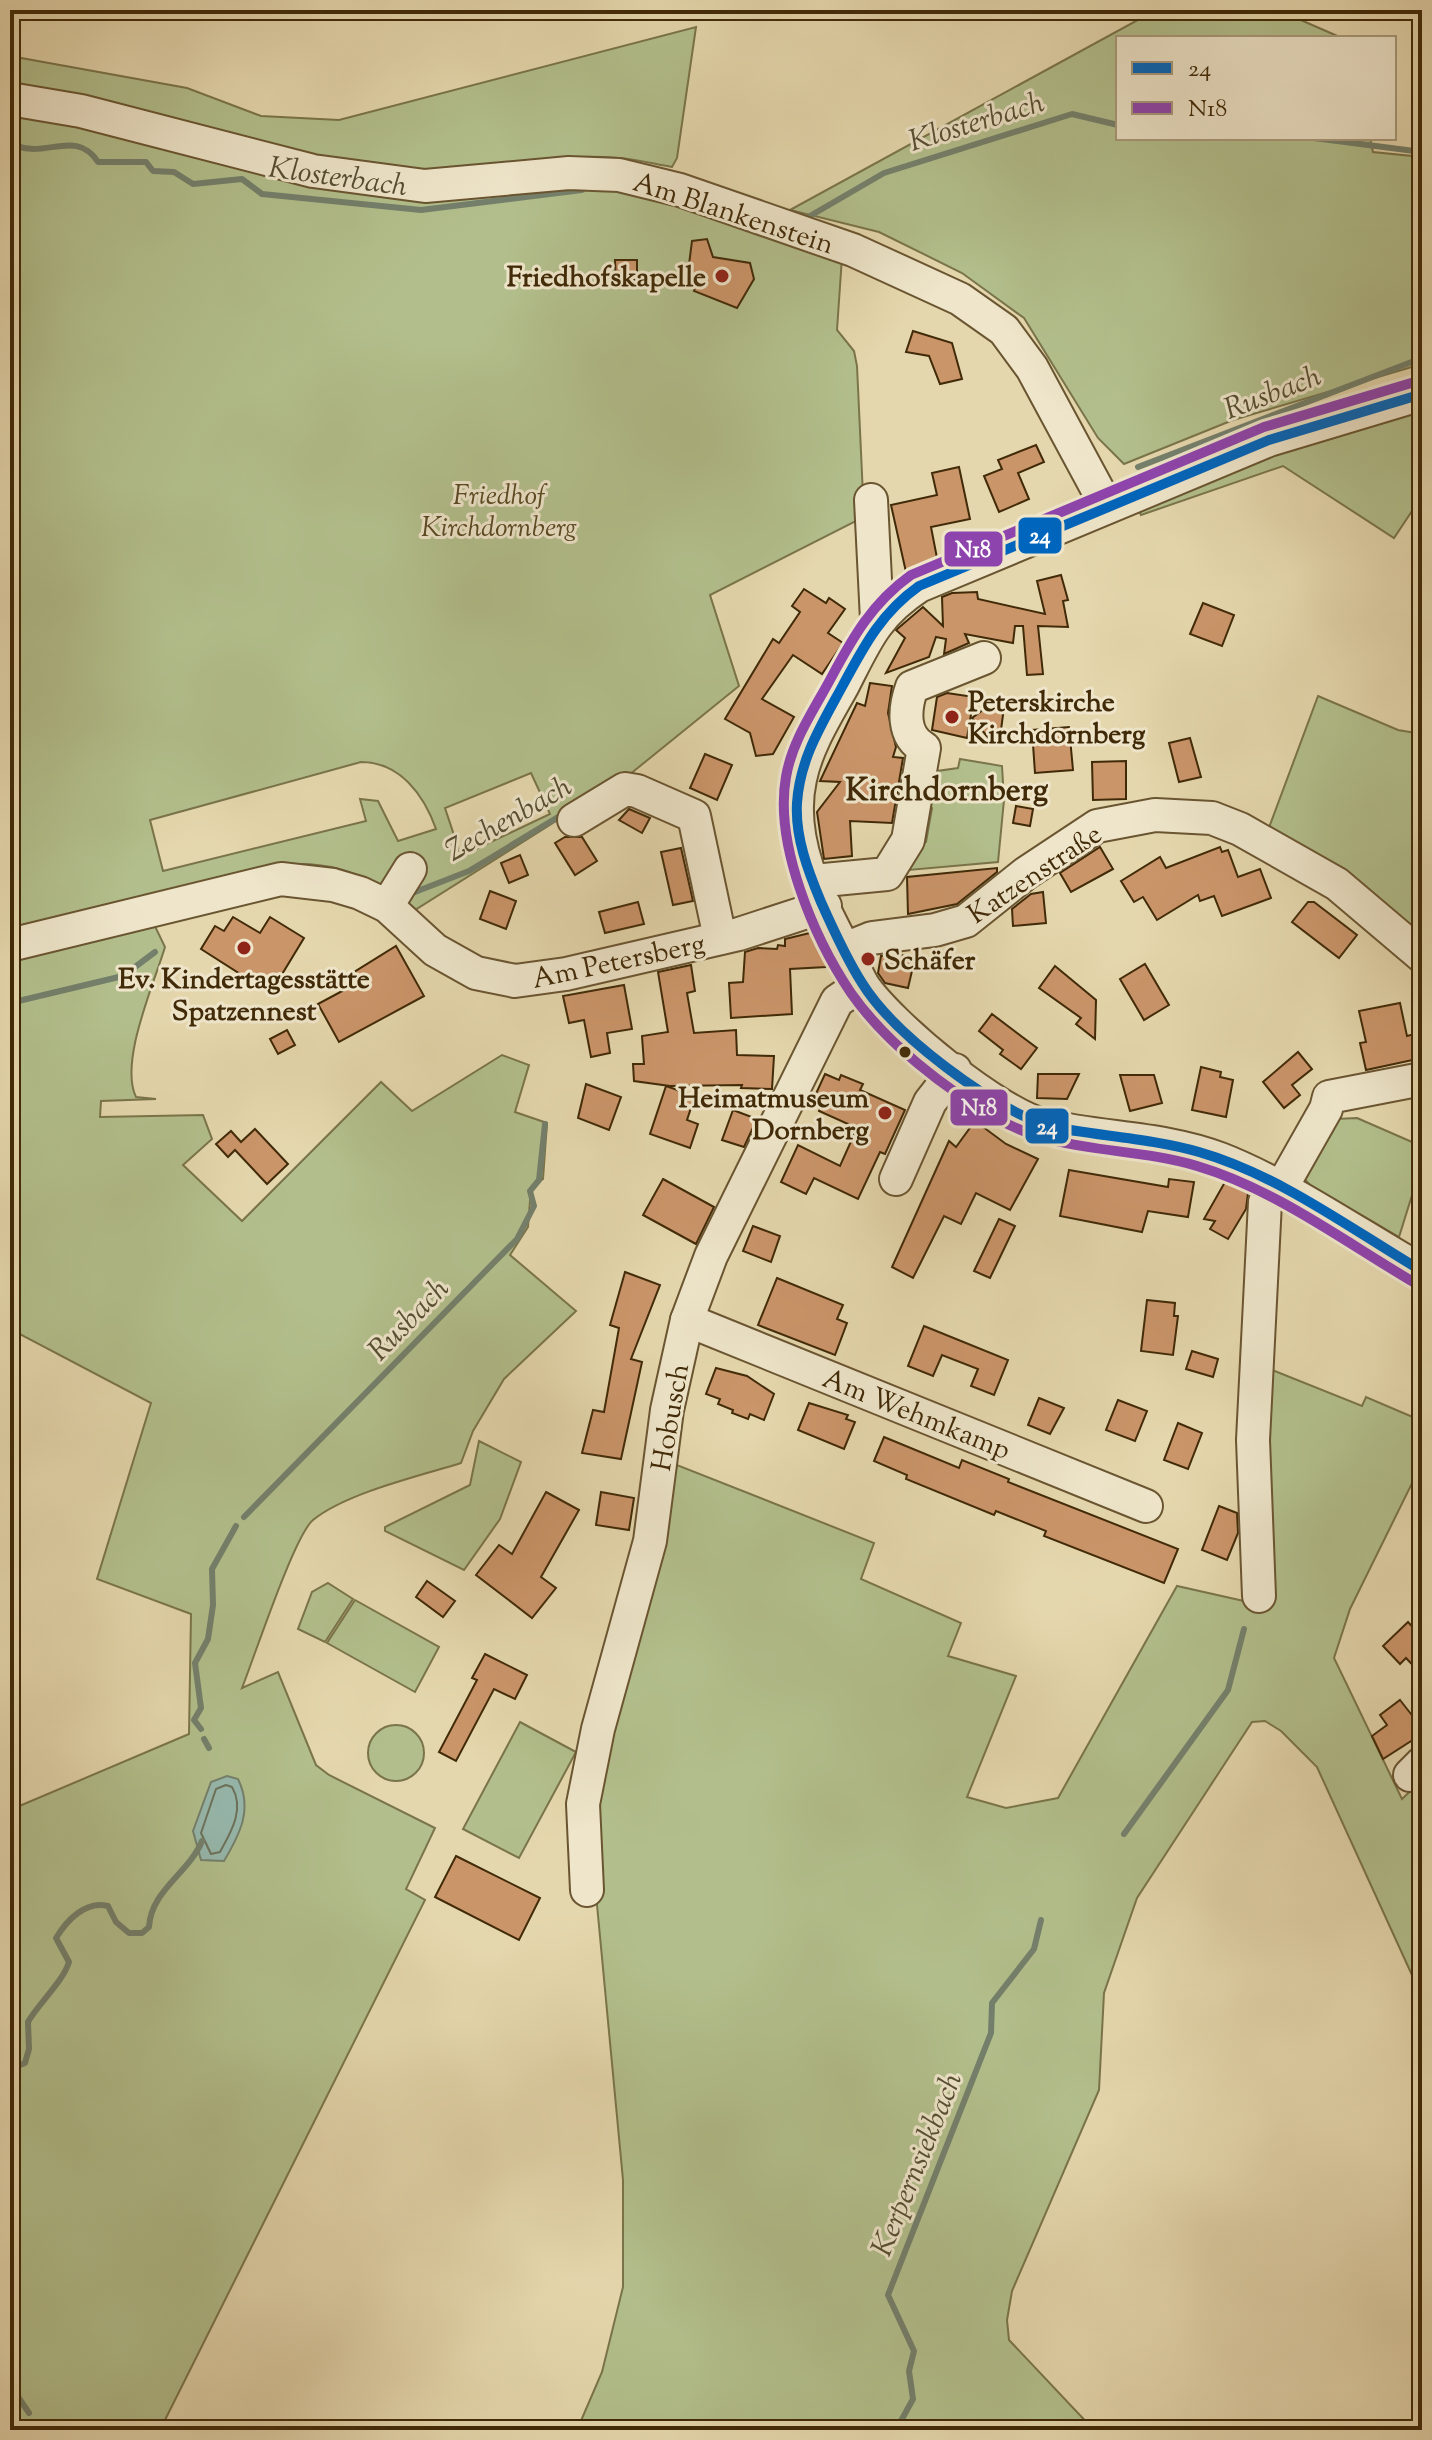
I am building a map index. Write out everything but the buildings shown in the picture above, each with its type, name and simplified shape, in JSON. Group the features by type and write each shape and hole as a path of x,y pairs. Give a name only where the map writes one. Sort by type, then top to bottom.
{"street":[{"name":"Am Blankenstein","path":"10,99 81,111 313,171 425,186 569,173 619,175 680,190 853,250 960,299 1004,330 1032,368 1107,507"},
{"path":"1422,394 1269,440 919,586 897,600 877,620 811,746 800,777 797,837 819,893 862,984 890,1019 1013,1113 1029,1121 1203,1153 1276,1187 1422,1271"},
{"path":"871,500 877,620"},
{"name":"Am Petersberg","path":"10,945 262,881 281,879 333,885 387,906 435,950 476,973 515,981 566,974 787,921 819,893 887,874 908,840 924,748 910,736 907,725 912,687 984,658"},
{"path":"574,820 625,789 637,791 694,816 720,938"},
{"name":"Katzenstraße","path":"845,949 872,938 935,930 966,921 1026,873 1097,826 1155,815 1204,817 1240,829 1337,884 1422,956"},
{"path":"387,906 410,869"},
{"name":"Hobusch","path":"587,1890 583,1804 598,1729 650,1541 667,1410 687,1320 711,1256 837,1001 862,984"},
{"path":"896,1179 930,1102 955,1070"},
{"path":"1259,1596 1253,1440 1265,1202 1326,1109 1329,1097 1422,1079"},
{"name":"Am Wehmkamp","path":"687,1320 1146,1506"}],"green space":[{"path":"1156,10 1278,10 1337,36 1116,36 1116,140 1370,140 1373,152 1422,157 1422,364 1233,420 1124,464 1098,438 1024,318 962,273 879,232 790,210"},
{"path":"696,27 677,158 672,167 632,159 592,157 465,169 413,170 364,166 211,138 10,88 10,56 187,88 261,116 339,120"},
{"name":"Friedhof Kirchdornberg","path":"10,110 313,182 563,183 652,190 842,257 837,330 854,351 857,366 864,517 710,595 739,686 629,775 415,910 359,876 323,865 281,865 256,868 10,931","holes":["361,762 375,763 399,774 425,804 436,829 398,841 378,801 360,799 366,821 163,871 150,820","531,773 550,814 461,856 445,808"]},
{"path":"1422,411 1422,496 1394,538 1283,466 1141,515 1138,509 1275,451"},
{"path":"1318,696 1398,730 1422,734 1422,945 1267,833"},
{"path":"960,759 1002,766 1004,800 998,862 909,870 913,850 926,842 932,808 925,801 930,772 958,768"},
{"path":"152,920 165,947 140,1023 132,1064 132,1082 136,1097 156,1099 101,1101 100,1117 203,1115 212,1139 183,1165 242,1221 381,1082 412,1111 502,1055 529,1065 515,1112 547,1123 543,1179 531,1188 528,1227 510,1255 576,1311 504,1379 473,1431 461,1463 384,1486 344,1502 313,1520 305,1531 275,1599 242,1688 278,1672 316,1765 329,1775 435,1828 406,1889 425,1900 160,2430 10,2430 10,1810 189,1734 191,1614 97,1579 151,1403 10,1329 10,954"},
{"path":"1357,1118 1412,1142 1413,1192 1399,1237 1310,1185 1300,1174 1335,1119"},
{"path":"1267,1368 1362,1406 1366,1397 1422,1421 1422,1463 1350,1609 1334,1658 1402,1799 1422,1780 1422,1997 1317,1767 1281,1731 1265,1721 1252,1722 1137,1898 1104,1993 1099,2090 1012,2291 1007,2320 1009,2340 1094,2430 577,2430 602,2372 623,2287 623,2180 594,1873 591,1807 626,1657 677,1465 874,1543 861,1579 961,1623 948,1656 1016,1676 967,1797 1006,1808 1058,1798 1177,1586 1266,1606"},
{"path":"479,1441 521,1462 500,1519 464,1570 385,1531 385,1527 470,1485"},
{"path":"328,1583 353,1599 325,1642 298,1629 312,1592"},
{"path":"355,1600 439,1647 415,1692 327,1643"},
{"path":"520,1722 576,1752 519,1858 463,1829"},
{"path":"396,1725 416,1733 424,1753 416,1773 396,1781 376,1773 368,1753 376,1733"}],"water":[{"path":"227,1776 238,1779 242,1790 243,1821 224,1861 201,1860 193,1831 211,1782"}],"waterway":[{"name":"Klosterbach","path":"810,216 884,173 1072,114 1116,125"},
{"name":"Klosterbach","path":"1329,140 1422,152"},
{"name":"Klosterbach","path":"10,142 34,149 68,145 79,147 98,162 146,162 153,171 174,172 193,184 242,179 262,194 421,210 582,190"},
{"name":"Rusbach","path":"1138,467 1422,358"},
{"name":"Zechenbach","path":"415,892 469,871 563,814"},
{"name":"Zechenbach","path":"10,1003 123,976 155,952"},
{"name":"Rusbach","path":"244,1517 517,1239 534,1206 530,1191 539,1180 545,1124"},
{"name":"Rusbach","path":"201,1729 194,1720 201,1708 195,1663 208,1639 213,1605 212,1569 236,1526"},
{"name":"Kerpernsiekbach","path":"1124,1834 1228,1690 1244,1629"},
{"name":"Rusbach","path":"204,1739 209,1748"},
{"name":"Rusbach","path":"10,2069 25,2063 29,2049 28,2022 66,1970 69,1962 56,1938 66,1925 78,1913 100,1905 108,1906 116,1922 129,1933 142,1933 149,1927 156,1902 189,1863 202,1841"},
{"name":"Kerpernsiekbach","path":"896,2430 913,2399 909,2371 914,2351 888,2295 991,2033 992,2003 1034,1949 1041,1920"},
{"name":"Rusbach","path":"10,2385 29,2413"}],"transit line":[{"name":"N18","path":"1415,1283 1282,1202 1226,1176 1172,1160 1070,1144 1021,1130 978,1107 937,1079 881,1030 837,971 800,890 786,831 784,803 786,777 793,751 839,663 874,609 911,575 1264,427 1418,381"},
{"name":"24","path":"1422,394 1269,440 919,586 894,607 858,657 813,742 802,771 797,803 800,841 811,878 856,973 877,1004 897,1025 945,1066 998,1102 1047,1126 1180,1147 1258,1174 1314,1204 1422,1271"}],"place":[{"name":"Friedhofskapelle","path":"722,276"},
{"name":"Peterskirche Kirchdornberg","path":"952,717"},
{"name":"Ev. Kindertagesstätte Spatzennest","path":"244,948"},
{"name":"Schäfer","path":"868,959"},
{"name":"Heimatmuseum Dornberg","path":"885,1113"}],"district":[{"name":"Kirchdornberg","path":"947,789"}]}
